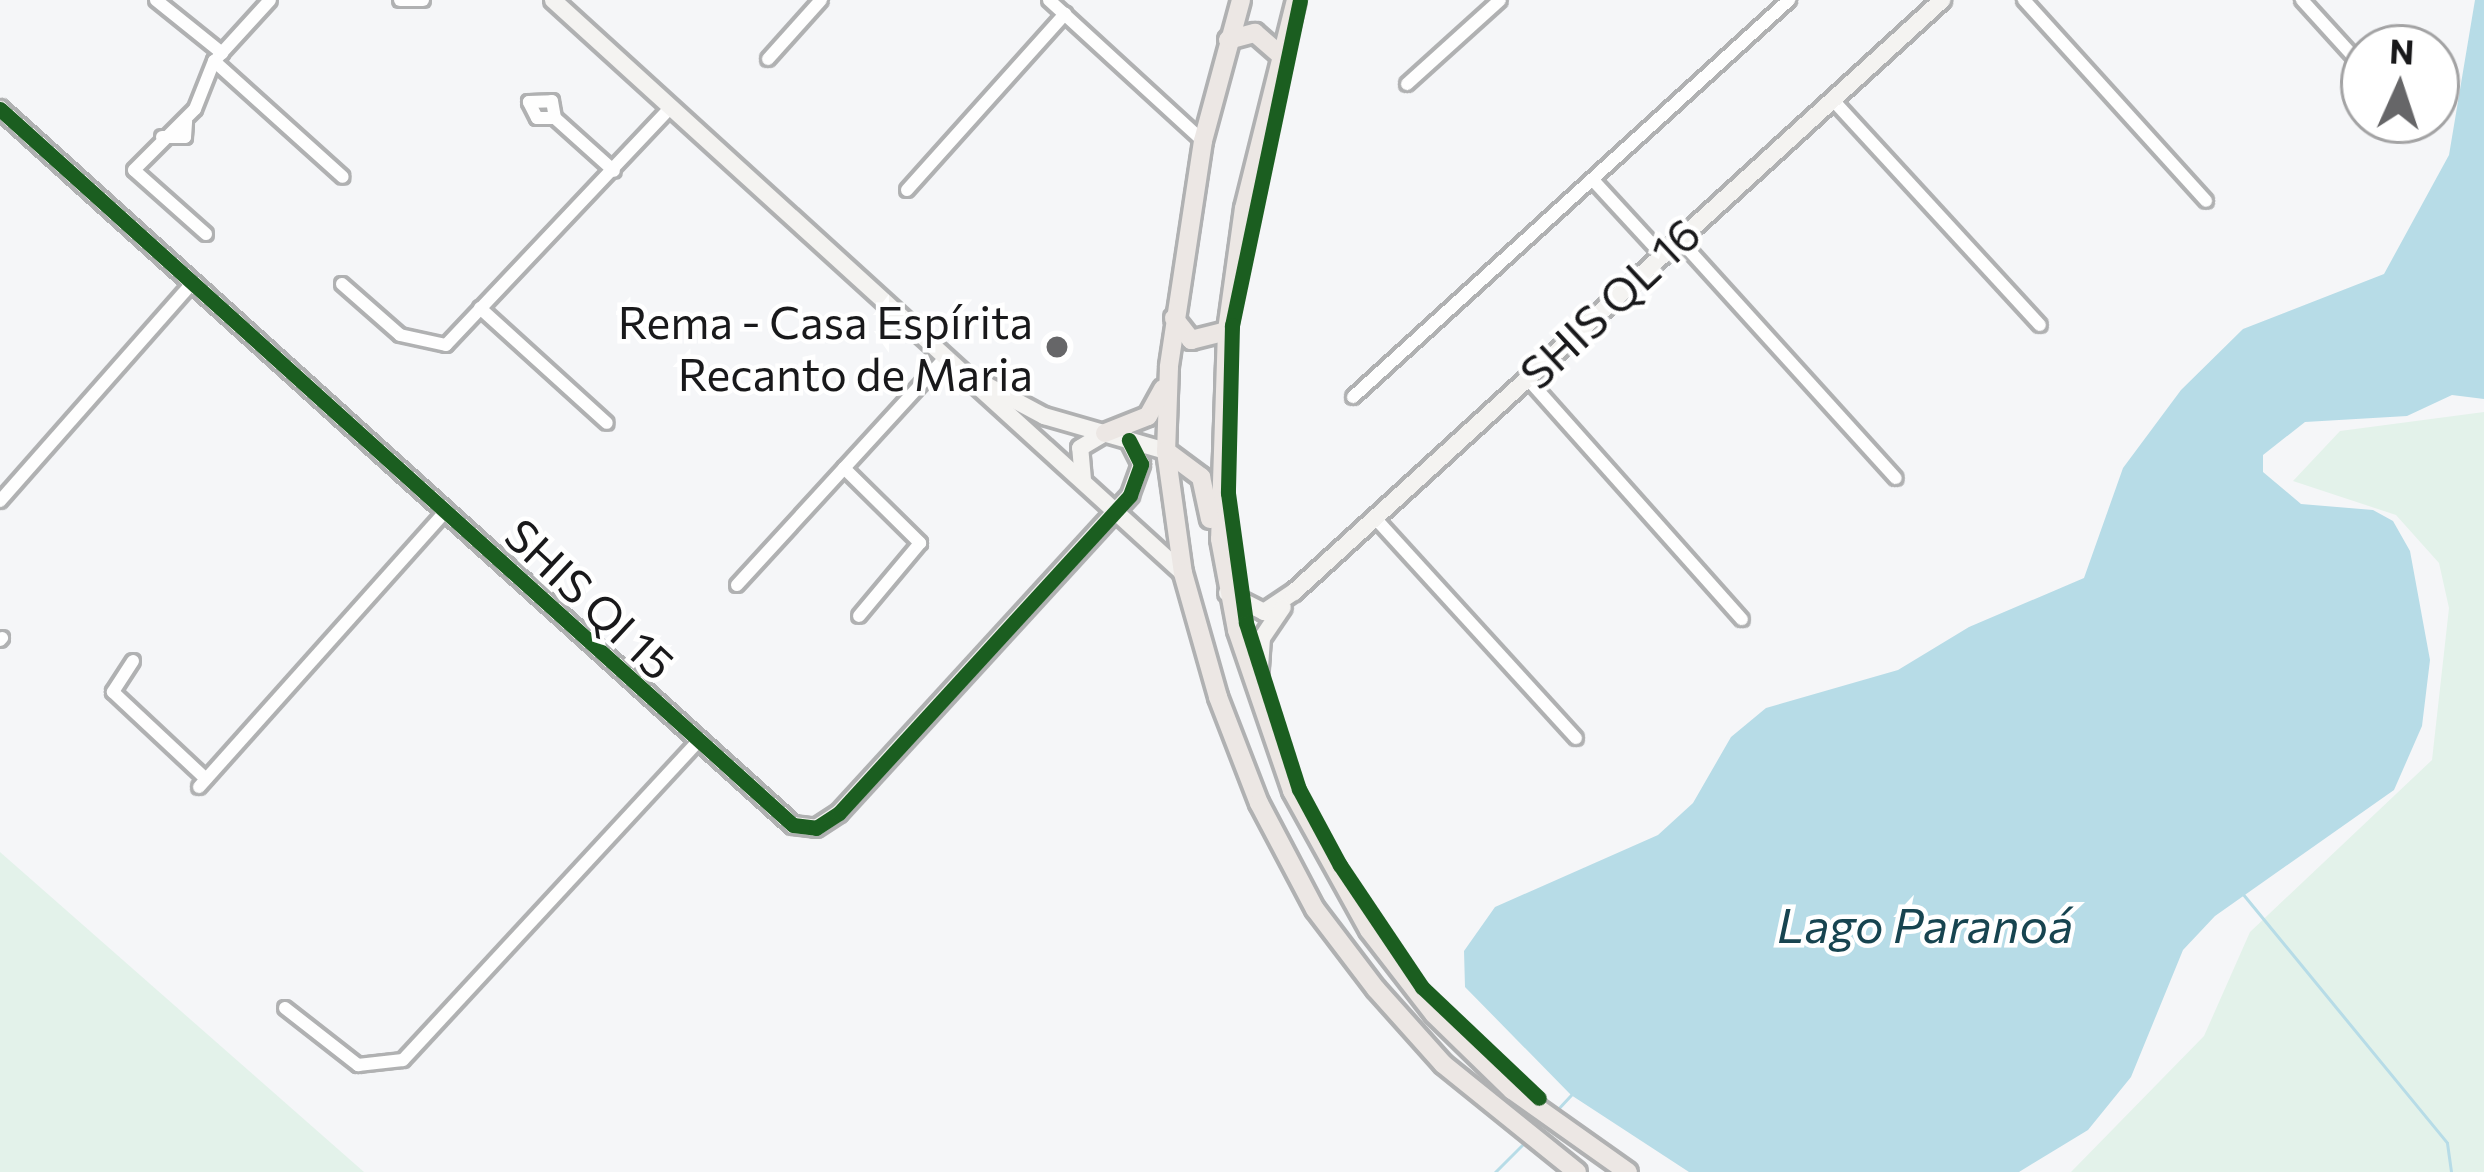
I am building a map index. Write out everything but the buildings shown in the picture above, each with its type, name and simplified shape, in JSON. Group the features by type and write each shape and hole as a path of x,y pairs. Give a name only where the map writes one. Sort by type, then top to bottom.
{"main road":[{"path":"1241,0 1203,141 1169,367 1166,451 1183,573 1259,803 1316,909 1376,989 1509,1120 1576,1172"},
{"path":"1222,571 1227,331 1279,54 1296,0"},
{"path":"1228,40 1255,33 1279,54"},
{"path":"1174,318 1191,340 1227,331"},
{"path":"1106,433 1148,416 1169,367"},
{"path":"1166,451 1202,477 1222,571 1258,698 1292,791 1407,981 1528,1102 1628,1172"},
{"path":"1259,803 1283,807 1292,791"}],"street":[{"path":"156,0 343,177"},
{"path":"206,234 134,176 162,137 186,121 218,57 270,0"},
{"path":"400,0 423,0"},
{"path":"553,0 1183,573"},
{"path":"768,59 821,0"},
{"path":"1049,0 1203,141"},
{"path":"1407,84 1500,0"},
{"path":"1353,398 1789,0"},
{"path":"2024,0 2206,201"},
{"path":"2302,0 2340,42"},
{"name":"SHIS QL 16","path":"1258,698 1262,638 1294,592 1934,4"},
{"path":"907,190 1065,14"},
{"path":"1832,99 2040,325"},
{"path":"342,284 419,346 446,345 671,107"},
{"name":"SHIS QI 15","path":"0,110 782,819 823,825 1116,508"},
{"path":"1181,120 1210,115"},
{"path":"555,118 614,171"},
{"path":"1593,180 1661,254"},
{"path":"1678,238 1895,478"},
{"path":"0,501 191,284"},
{"path":"480,308 608,423"},
{"path":"950,362 1044,416 1166,451"},
{"path":"737,585 950,362"},
{"path":"1527,378 1742,619"},
{"path":"1083,480 1080,448 1106,433"},
{"path":"1116,508 1141,474 1129,440"},
{"path":"844,468 920,543 915,560 860,616"},
{"path":"134,661 113,692 202,783 444,513"},
{"path":"1376,518 1576,737"},
{"path":"1228,593 1264,612 1294,592"},
{"path":"284,1008 372,1067 404,1060 696,744"}],"shaded area":[{"path":"2484,412 2484,1172 2071,1172 2204,1036 2250,932 2432,760 2449,608 2439,563 2396,515 2293,481 2340,431"},
{"path":"0,852 364,1172 0,1172"}],"water":[{"name":"Lago Paranoá","path":"2475,0 2484,0 2484,399 2452,395 2407,416 2305,422 2263,455 2263,472 2301,504 2373,510 2393,521 2410,551 2430,660 2422,726 2394,790 2215,916 2183,950 2131,1077 2088,1130 2019,1172 1689,1172 1571,1095 1465,987 1464,951 1495,907 1658,835 1693,803 1731,737 1766,708 1898,670 1969,627 2084,578 2123,468 2181,390 2243,329 2384,274 2451,144 2460,144 2460,89"}],"waterway":[{"path":"2242,893 2447,1143 2451,1172"},
{"path":"1556,1111 1574,1092"},
{"path":"1495,1172 1528,1139"}],"cycle path":[{"path":"1300,0 1232,325 1228,493 1246,623 1299,789 1340,865 1422,987 1539,1098"},
{"path":"0,109 793,825 816,828 839,813 1130,495 1141,464 1129,440"}],"place":[{"name":"Rema - Casa Espírita Recanto de Maria","path":"1057,347"}]}
